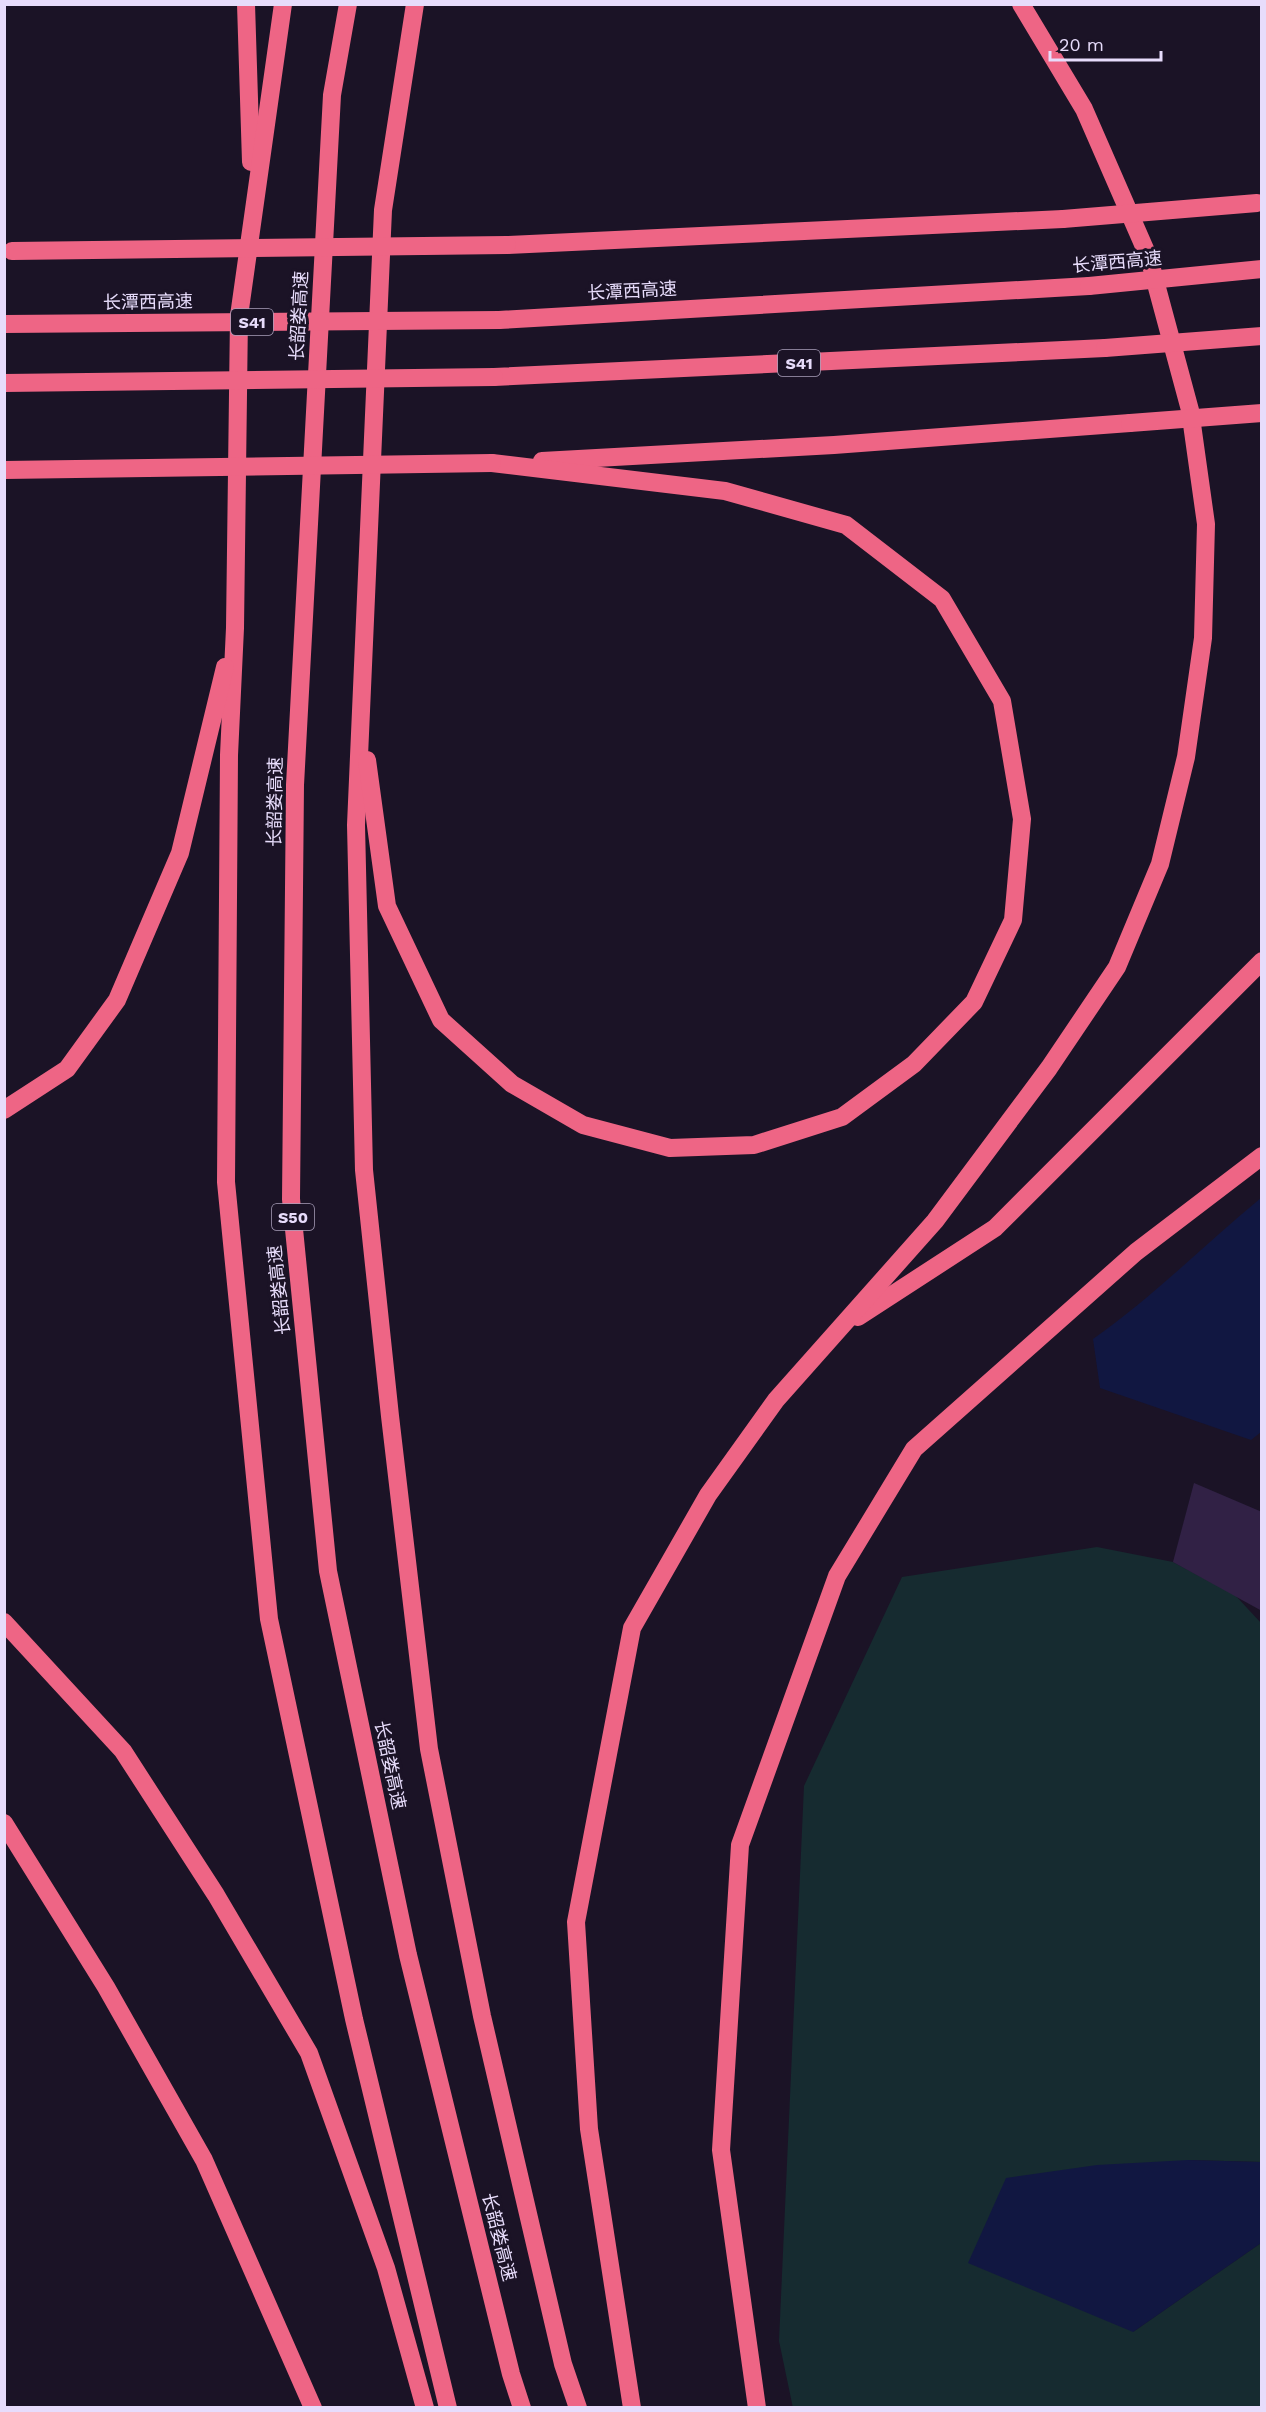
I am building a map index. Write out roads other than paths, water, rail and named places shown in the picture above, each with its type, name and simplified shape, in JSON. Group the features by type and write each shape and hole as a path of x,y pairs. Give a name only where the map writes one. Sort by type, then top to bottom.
{"highway":[{"path":"246,4 253,214"},
{"path":"283,4 239,316 235,628 229,755 226,1182 269,1619 354,2019 448,2408"},
{"name":"长韶娄高速","path":"348,4 332,95 295,785 291,1199 328,1571 408,1955 511,2374 522,2408"},
{"name":"长韶娄高速","path":"415,4 384,210 356,825 364,1170 429,1749 482,2016 564,2364 578,2408"},
{"path":"632,2408 589,2129 576,1922 632,1628 708,1495 776,1400 935,1221 1049,1068 1117,967 1160,864 1186,757 1201,648 1206,524 1190,410 1149,258 1084,109 1021,4"},
{"path":"8,251 507,245 1063,219 1259,202"},
{"name":"长潭西高速","path":"4,324 499,320 1089,286 1262,269"},
{"name":"S41","path":"4,382 494,377 1105,348 1262,336"},
{"path":"4,470 492,463 834,445 1262,414"},
{"path":"361,717 387,906 441,1020 512,1084 583,1125 670,1148 754,1145 842,1117 914,1064 974,1002 1013,920 1022,819 1002,700 942,599 846,525 725,491 492,463"},
{"path":"4,1110 67,1069 117,1000 180,853 235,628"},
{"path":"839,1329 995,1228 1262,961"},
{"path":"757,2408 722,2150 740,1845 837,1576 914,1449 1136,1252 1262,1156"},
{"path":"4,1622 123,1751 216,1895 309,2053 386,2268 425,2408"},
{"path":"4,1823 106,1987 204,2160 313,2408"}]}
